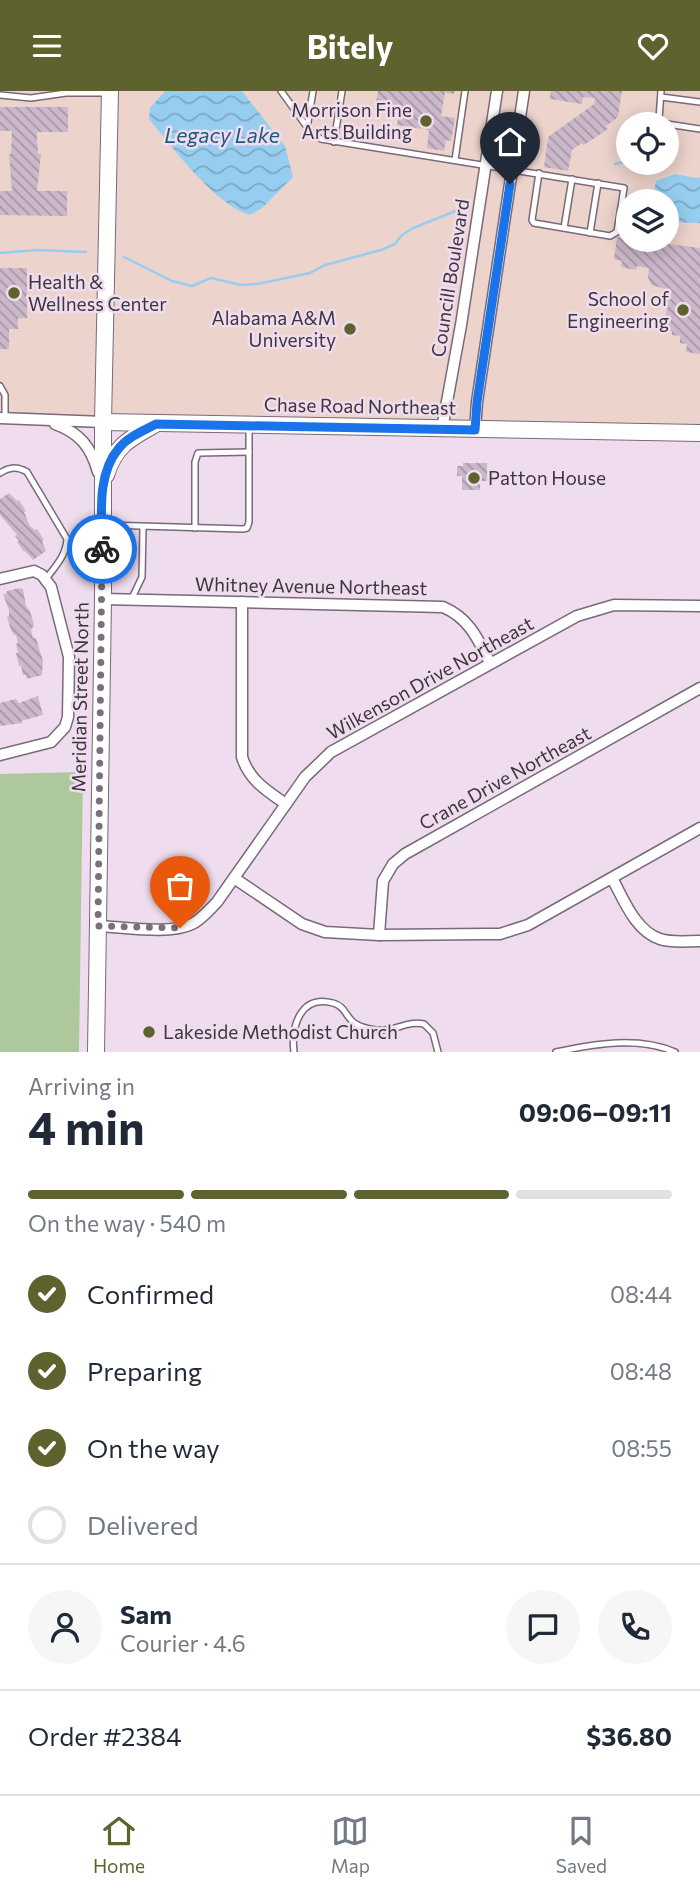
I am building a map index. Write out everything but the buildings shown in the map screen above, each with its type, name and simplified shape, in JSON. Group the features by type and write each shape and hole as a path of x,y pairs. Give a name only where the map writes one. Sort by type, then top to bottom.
{"street":[{"name":"Councill Boulevard","path":"442,429 497,91"},
{"path":"475,430 524,91"},
{"name":"Meridian Street North","path":"96,1052 103,422 110,92"},
{"path":"3,419 103,422"},
{"path":"42,420 64,428 85,443 93,454 103,487"},
{"name":"Chase Road Northeast","path":"103,422 700,433"},
{"path":"103,487 111,461 119,448 129,439 156,424"},
{"path":"0,579 34,571 46,579 51,587 69,657 68,717 65,727 51,742 0,755"},
{"name":"Whitney Avenue Northeast","path":"103,599 443,607 457,613 467,622 490,663"},
{"path":"242,602 242,757 247,772 265,790 286,804"},
{"name":"Wilkenson Drive Northeast","path":"98,926 162,929 193,924 205,915 234,878 305,777 331,752 577,616 614,605 700,606"},
{"name":"Crane Drive Northeast","path":"379,935 383,881 393,864 405,854 700,688"},
{"path":"234,878 302,924 325,932 379,935 486,934 514,930 700,828"},
{"path":"612,878 628,908 644,929 663,940 700,941"}],"lane":[{"path":"307,128 313,91"},
{"path":"334,142 342,91"},
{"path":"455,160 465,91"},
{"path":"0,95 31,98 66,93 110,92"},
{"path":"283,93 307,128 321,139 539,173 624,188 617,232 610,236 532,222 539,173"},
{"path":"660,112 661,94 700,102"},
{"path":"679,126 700,129"},
{"path":"564,228 572,179"},
{"path":"590,233 598,183"},
{"path":"0,386 5,395 3,419"},
{"path":"102,525 247,528 249,424"},
{"path":"195,528 195,462 198,453 249,452"},
{"path":"0,473 8,468 19,468 27,472 67,539 62,559 46,579"},
{"path":"130,599 142,577 143,527"},
{"path":"294,1052 293,1028 297,1016 317,1003 333,1003 346,1010 353,1022 378,1031 391,1030 415,1021 425,1024 433,1033 438,1052"},
{"path":"556,1052 628,1043 675,1052"},
{"path":"606,1044 606,1052"}],"shaded area":[{"name":"Alabama A&M University","path":"0,91 700,91 700,424 352,419 116,429 0,424"}],"green space":[{"path":"83,772 79,1052 0,1052 0,774"}],"water":[{"name":"Legacy Lake","path":"165,91 242,91 285,146 293,177 262,208 250,215 236,209 195,174 149,119 150,108"},
{"path":"672,175 700,177 700,223 679,222 679,189 654,189 656,181"}],"waterway":[{"path":"124,257 172,281 192,286 211,278 241,285 257,284 310,273 325,265 381,250 395,244 413,228 468,206"},
{"path":"0,253 37,250 86,252"}],"way so far":[{"path":"102,549 98,926 180,928"}],"place":[{"name":"Morrison Fine Arts Building","path":"426,121"},
{"name":"Health & Wellness Center","path":"14,293"},
{"name":"School of Engineering","path":"683,310"},
{"name":"Alabama A&M University","path":"350,329"},
{"name":"Patton House","path":"474,478"},
{"name":"Lakeside Methodist Church","path":"149,1032"}],"route":[{"path":"102,549 103,487 111,461 129,439 156,424 475,430 510,184"}]}
